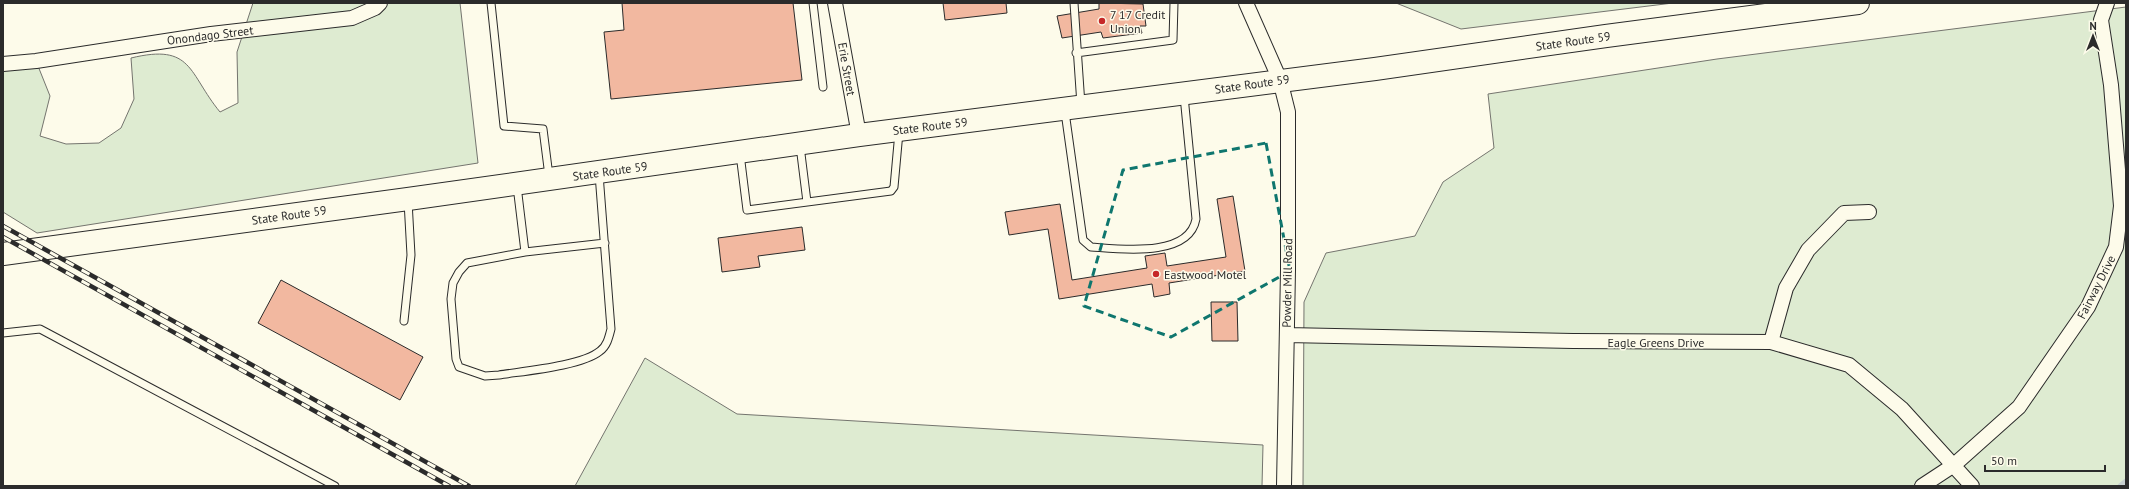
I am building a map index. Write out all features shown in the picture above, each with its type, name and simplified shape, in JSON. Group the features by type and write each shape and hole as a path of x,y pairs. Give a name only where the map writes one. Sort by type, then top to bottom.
{"main road":[{"name":"State Route 59","path":"3,254 550,180 859,135 1184,94 1858,3"}],"street":[{"name":"Onondago Street","path":"3,64 36,61 211,34 352,18 375,8 380,3"},
{"name":"Erie Street","path":"835,3 859,135"},
{"name":"Powder Mill Road","path":"1246,3 1280,80 1288,112 1287,335 1284,486"},
{"name":"Fairway Drive","path":"1922,486 1954,465 2019,407 2088,307 2116,247 2121,206 2111,85 2101,20 2106,3"},
{"path":"1771,342 1786,288 1808,250 1844,213 1869,212"},
{"name":"Eagle Greens Drive","path":"1287,335 1565,341 1771,342 1849,365 1902,409 1972,486"}],"lane":[{"path":"491,3 504,126 543,130 550,180"},
{"path":"812,3 823,87"},
{"path":"1074,3 1076,53 1073,108 1083,240 1091,247 1160,247 1180,242 1190,235 1196,219 1184,94"},
{"path":"1076,53 1173,40 1174,3"},
{"path":"740,152 747,210 891,191 894,187 899,130"},
{"path":"800,144 808,202"},
{"path":"599,173 605,243 612,329 608,342 601,351 585,360 499,375 485,376 459,367 456,360 451,299 453,283 458,272 467,263 525,252 605,243"},
{"path":"516,184 525,252"},
{"path":"404,321 411,255 408,199"},
{"path":"3,333 40,329 335,486"}],"highlighted area":[{"path":"1266,143 1290,271 1171,337 1084,306 1123,170"}],"green space":[{"path":"253,3 460,3 478,163 37,233 3,212 3,64 36,61 50,96 40,136 66,144 99,143 121,128 134,99 131,58 151,54 167,55 178,58 187,65 194,74 220,112 238,103 237,52"},
{"path":"1396,3 1673,3 1461,29"},
{"path":"2126,7 2126,486 1303,486 1304,302 1326,253 1415,236 1443,182 1494,148 1488,94 1717,59"},
{"path":"645,358 737,414 1263,445 1262,486 575,486"}],"building":[{"path":"622,3 793,3 802,80 611,99 604,32 624,30"},
{"path":"943,3 1006,3 1007,13 945,20"},
{"name":"7 17 Credit Union","path":"1099,3 1143,4 1146,26 1140,26 1142,33 1103,38 1101,32 1062,38 1057,16 1099,9"},
{"path":"1233,196 1245,271 1169,283 1170,294 1154,297 1152,284 1059,299 1048,229 1009,235 1005,212 1060,204 1072,280 1147,268 1145,256 1165,253 1167,266 1226,257 1217,199"},
{"path":"802,227 805,250 758,256 760,267 722,272 718,238"},
{"path":"281,280 423,357 400,400 258,323"},
{"path":"1211,302 1237,302 1238,341 1212,341"}],"waterway":[{"path":"2120,486 2126,481"}],"railway":[{"path":"3,226 469,486"},
{"path":"3,237 449,486"}],"place":[{"name":"7 17 Credit Union","path":"1102,21"},
{"name":"Eastwood Motel","path":"1156,274"}]}
